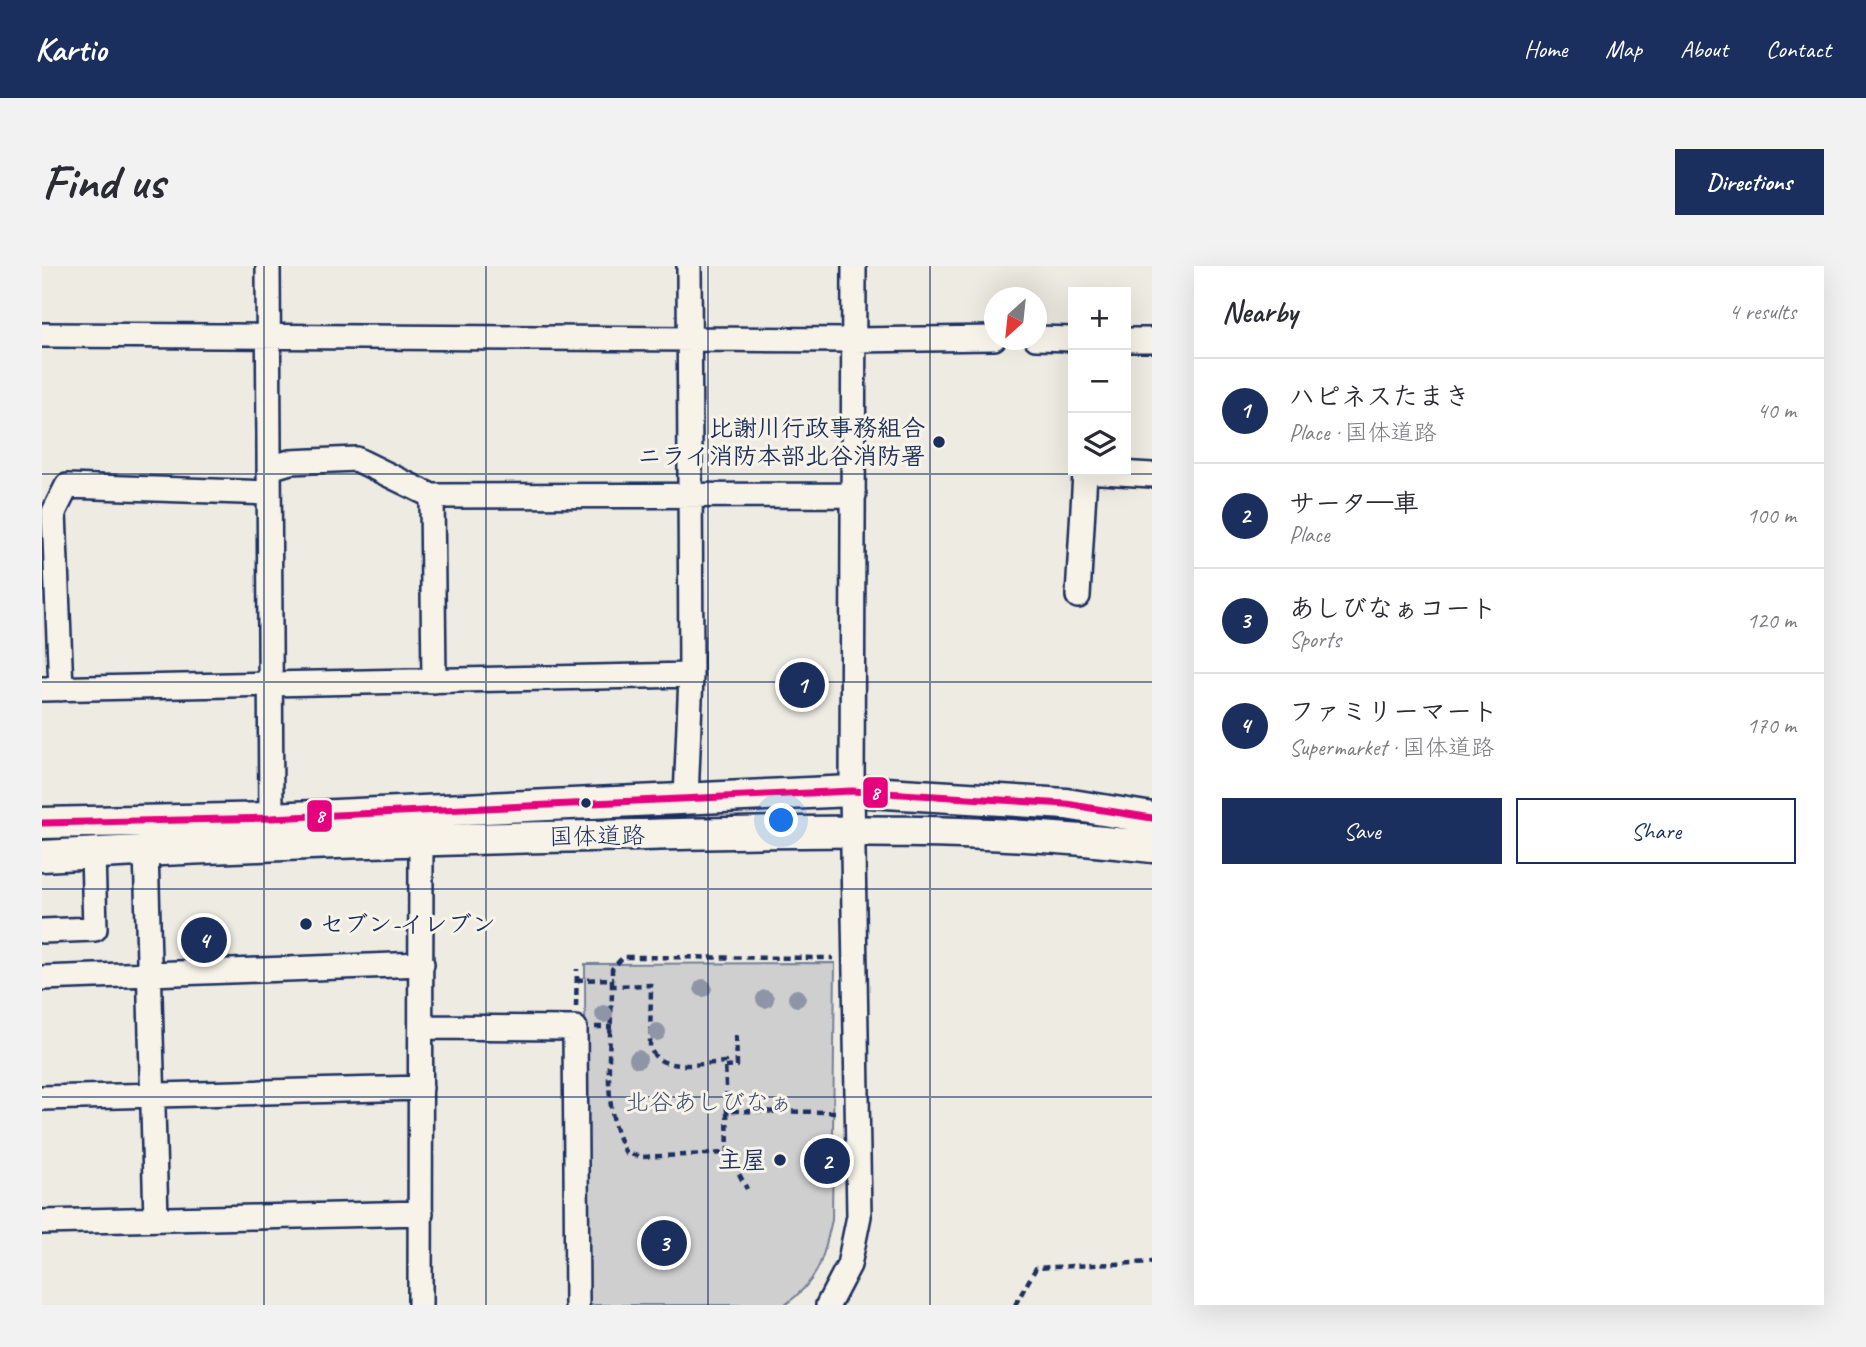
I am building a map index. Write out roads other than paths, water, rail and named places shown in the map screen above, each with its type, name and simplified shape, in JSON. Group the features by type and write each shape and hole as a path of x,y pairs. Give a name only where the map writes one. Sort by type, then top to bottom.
{"main road":[{"name":"国体道路","path":"42,823 271,818 852,790 1053,803 1152,818"},
{"name":"国体道路","path":"42,856 421,840 853,830 1079,838 1152,847"}],"street":[{"path":"268,266 268,684 271,818"},
{"path":"686,799 691,676 689,266"},
{"path":"828,1305 849,1265 856,1242 859,1216 852,790 854,266"},
{"path":"42,335 268,334 854,340 984,338"},
{"path":"1047,338 1068,339"},
{"path":"1131,340 1152,340"},
{"path":"270,468 290,462 356,459 432,496 854,495"},
{"path":"1131,474 1152,475"},
{"path":"1078,596 1085,476"},
{"path":"270,493 67,485 54,512 51,689 691,676"},
{"path":"432,496 434,681"},
{"path":"420,1305 421,840"},
{"path":"146,850 156,1219"},
{"path":"42,931 95,929 93,853"},
{"path":"42,978 422,964"},
{"path":"422,1027 575,1027 577,1305"},
{"path":"42,1098 421,1088"},
{"path":"42,1222 421,1213"}],"place":[{"name":"比謝川行政事務組合 ニライ消防本部北谷消防署","path":"939,442"},
{"name":"ハピネスたまき","path":"802,685"},
{"name":"セブン-イレブン","path":"306,924"},
{"name":"ファミリーマート","path":"204,940"},
{"name":"主屋","path":"780,1160"},
{"name":"サータ―車","path":"827,1161"},
{"name":"あしびなぁコート","path":"664,1243"}],"park label":[{"name":"北谷あしびなぁ","path":"709,1102"}]}
